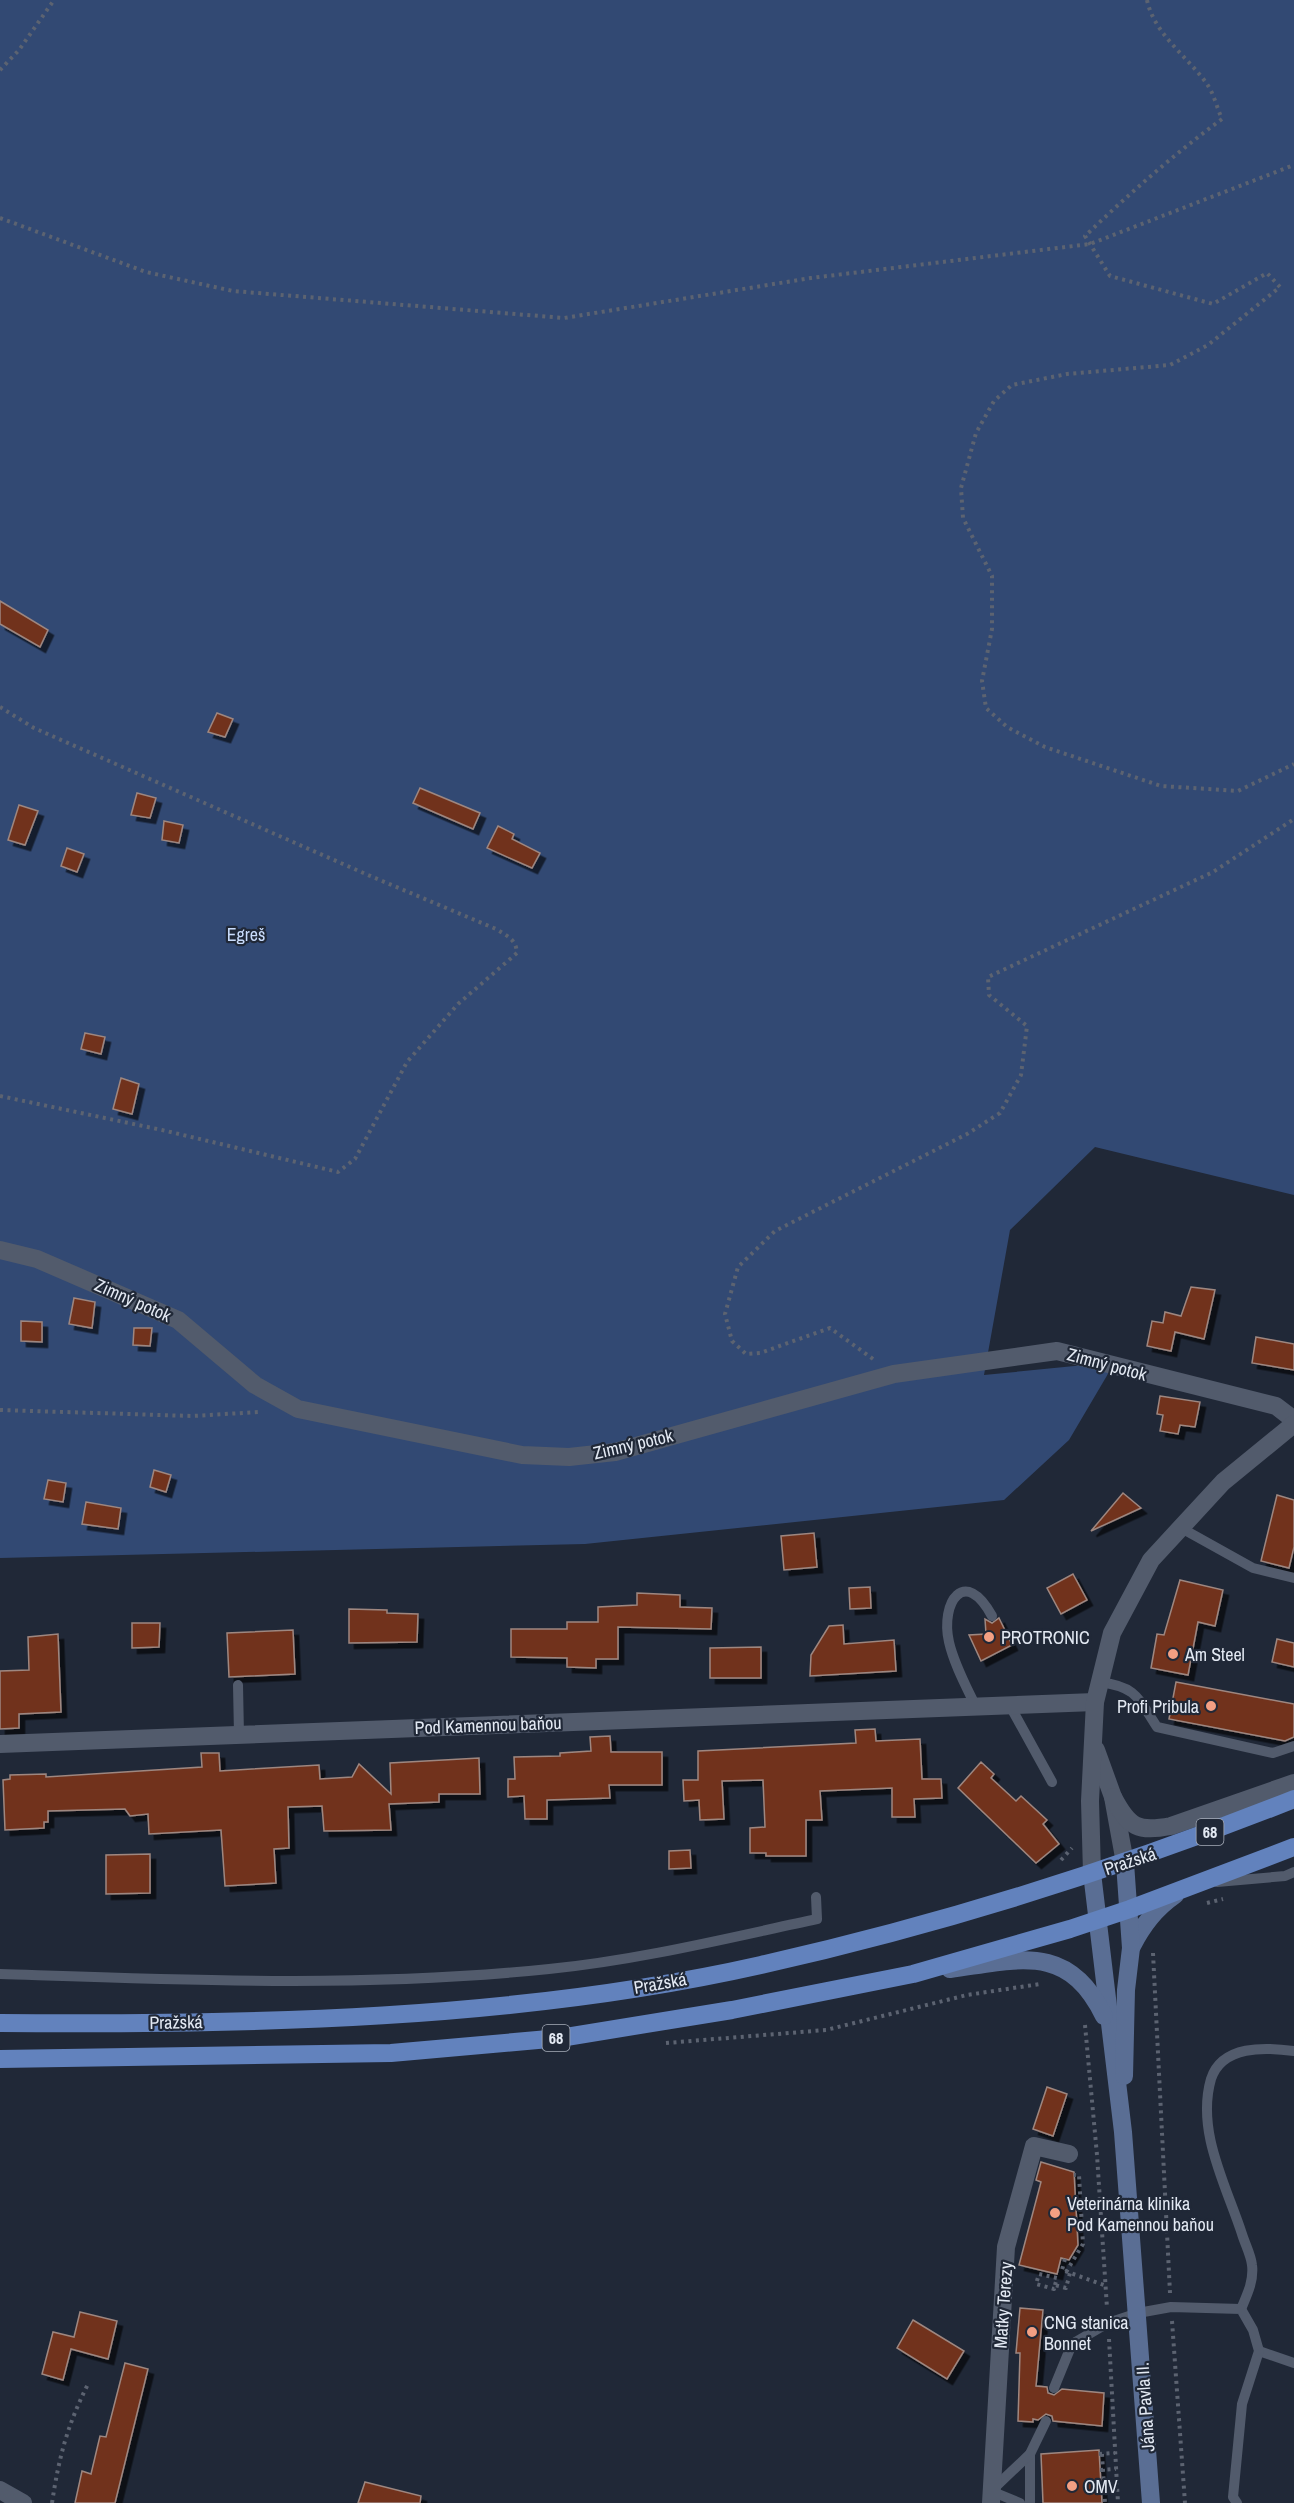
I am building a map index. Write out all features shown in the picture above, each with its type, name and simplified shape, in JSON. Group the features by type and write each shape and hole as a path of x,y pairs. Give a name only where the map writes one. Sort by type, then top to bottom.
{"main road":[{"name":"Pražská","path":"0,2023 96,2024 310,2018 475,2007 610,1991 770,1963 968,1912 1125,1863 1294,1799"},
{"name":"Pražská","path":"0,2059 391,2053 560,2038 810,1996 913,1974 1130,1909 1294,1847"}],"street":[{"name":"Zimný potok","path":"0,1250 37,1259 178,1320 255,1385 298,1409 522,1455 569,1457 615,1452 894,1374 1057,1351 1276,1406 1294,1419"},
{"path":"1092,1874 1090,1801 1095,1702 1112,1633 1152,1560 1223,1482 1294,1424"},
{"name":"Pod Kamennou baňou","path":"0,1744 1095,1702"},
{"path":"1093,1739 1113,1797 1125,1863"},
{"name":"Pražská","path":"1113,1797 1132,1824 1144,1829 1155,1830 1179,1824 1294,1783"},
{"name":"Jána Pavla II.","path":"1123,2132 1126,1990 1131,1948 1125,1863"},
{"name":"Jána Pavla II.","path":"1092,1874 1123,2132 1151,2503"},
{"path":"1131,1948 1140,1931 1158,1907 1191,1886"},
{"path":"913,1974 1028,1958 1050,1962 1083,1983 1096,2001 1109,2027"},
{"name":"Matky Terezy","path":"991,2497 1006,2247 1034,2146 1069,2154"},
{"path":"0,2490 24,2503"}],"lane":[{"path":"1181,1528 1253,1568 1294,1578"},
{"path":"975,1707 949,1641 947,1617 950,1602 958,1593 970,1592 980,1596 992,1616"},
{"path":"1100,1682 1123,1685 1137,1697 1157,1727 1273,1753 1294,1746"},
{"path":"238,1686 239,1735"},
{"path":"1009,1704 1052,1782"},
{"path":"1191,1886 1285,1876 1294,1872"},
{"path":"0,1974 240,1982 432,1979 551,1969 659,1952 817,1919 816,1897"},
{"path":"1241,2309 1250,2288 1252,2265 1212,2144 1206,2119 1206,2095 1213,2073 1224,2058 1243,2051 1274,2048 1294,2051"},
{"path":"1054,2388 1072,2344 1108,2323 1138,2313 1171,2307 1241,2309"},
{"path":"1237,2503 1233,2497 1242,2404 1259,2351 1253,2330 1241,2309"},
{"path":"1259,2351 1294,2362"},
{"path":"991,2497 1030,2454 1047,2421"},
{"path":"1030,2454 1030,2503"},
{"path":"991,2497 1020,2503"}],"path":[{"path":"0,70 19,50 54,0"},
{"path":"1147,0 1150,13 1186,62 1208,85 1222,119 1137,186 1085,236 1110,276 1213,304 1267,273 1280,287 1208,345 1170,365 1067,374 1012,385 994,401 976,433 961,488 963,518 992,576 992,629 982,681 986,708 1006,727 1044,747 1161,786 1238,792 1294,764"},
{"path":"0,218 146,272 233,291 564,318 811,278 1090,244 1294,165"},
{"path":"0,707 34,729 368,876 496,929 511,938 516,944 518,953 458,1004 407,1062 355,1159 338,1172 162,1130 0,1096"},
{"path":"894,1374 830,1328 760,1353 746,1354 732,1341 725,1314 738,1267 775,1231 967,1134 1000,1113 1021,1075 1027,1026 989,995 988,976 1213,872 1294,819"},
{"path":"0,1410 192,1416 252,1412"},
{"path":"1152,1947 1171,2307 1185,2503"},
{"path":"1057,2278 1039,2274 1036,2284 1054,2289 1057,2278 1066,2272 1083,2244 1079,2175 1074,2175"},
{"path":"1055,2285 1066,2288 1065,2259"},
{"path":"1066,2272 1104,2285"},
{"path":"52,2503 59,2455 73,2414 88,2384"},
{"path":"1105,2503 1101,2454 1115,2453"},
{"path":"1102,2470 1116,2469"}],"green space":[{"name":"Egreš","path":"0,0 1294,0 1294,1195 1095,1147 1010,1230 984,1375 1115,1362 1069,1440 1004,1500 585,1544 0,1558"}],"building":[{"path":"0,601 48,630 40,647 0,624"},
{"path":"217,713 233,719 225,737 208,732"},
{"path":"420,788 480,813 473,829 413,803"},
{"path":"137,793 156,798 150,818 131,815"},
{"path":"19,805 38,811 25,845 8,840"},
{"path":"164,821 183,825 179,843 162,840"},
{"path":"498,826 514,834 512,839 540,853 532,868 487,848"},
{"path":"67,848 84,854 77,872 61,866"},
{"path":"85,1033 105,1037 101,1054 81,1049"},
{"path":"121,1078 139,1084 132,1114 113,1109"},
{"path":"1191,1287 1215,1290 1204,1339 1175,1332 1171,1351 1147,1346 1152,1321 1163,1323 1165,1312 1181,1316"},
{"path":"74,1298 95,1302 92,1328 69,1324"},
{"path":"21,1321 42,1322 42,1342 21,1341"},
{"path":"134,1328 152,1328 150,1346 133,1345"},
{"path":"1256,1337 1294,1344 1294,1370 1252,1363"},
{"path":"1160,1396 1200,1402 1195,1427 1180,1425 1178,1434 1160,1431 1163,1415 1157,1414"},
{"path":"154,1470 171,1475 166,1492 150,1487"},
{"path":"48,1480 66,1483 63,1502 44,1499"},
{"path":"1123,1493 1141,1508 1091,1531"},
{"path":"1277,1495 1294,1500 1294,1547 1289,1568 1261,1561"},
{"path":"86,1502 121,1508 118,1529 82,1524"},
{"path":"814,1533 817,1567 784,1570 781,1536"},
{"path":"1073,1574 1087,1600 1061,1614 1047,1588"},
{"path":"1180,1580 1223,1590 1215,1626 1198,1622 1188,1675 1151,1668 1157,1634 1164,1635"},
{"path":"870,1587 871,1608 850,1609 849,1588"},
{"path":"637,1593 680,1595 680,1607 712,1608 711,1629 618,1627 618,1659 596,1659 596,1668 567,1667 567,1658 511,1657 511,1629 567,1629 567,1622 598,1622 598,1607 637,1605"},
{"path":"349,1609 418,1614 417,1642 349,1643"},
{"name":"PROTRONIC","path":"999,1618 1012,1645 981,1661 969,1635 986,1634 985,1619 992,1623"},
{"path":"132,1623 160,1623 159,1647 132,1648"},
{"path":"843,1625 844,1644 894,1640 896,1671 810,1676 811,1655 829,1626"},
{"path":"293,1630 295,1674 229,1677 227,1633"},
{"path":"58,1634 61,1712 19,1714 19,1728 0,1729 0,1671 29,1670 28,1637"},
{"path":"1277,1639 1294,1643 1294,1667 1272,1662"},
{"path":"761,1647 761,1678 710,1678 710,1648"},
{"path":"1176,1682 1294,1704 1294,1737 1285,1741 1169,1719"},
{"path":"875,1729 876,1741 920,1739 922,1779 941,1779 942,1798 914,1799 915,1817 892,1817 892,1788 820,1791 822,1820 806,1820 806,1856 766,1856 766,1853 750,1853 750,1828 765,1827 763,1780 722,1781 724,1819 700,1820 699,1800 684,1801 683,1780 698,1780 698,1751 856,1743 855,1730"},
{"path":"610,1736 611,1752 662,1752 662,1785 609,1785 610,1798 547,1800 547,1819 525,1819 524,1796 508,1797 508,1779 515,1779 514,1757 560,1756 560,1753 591,1751 590,1737"},
{"path":"201,1753 219,1753 220,1771 319,1765 320,1779 352,1777 359,1764 391,1794 390,1763 479,1758 480,1794 439,1794 439,1802 389,1804 391,1830 324,1831 322,1806 288,1807 289,1848 274,1849 276,1883 225,1886 221,1830 149,1834 148,1814 130,1816 125,1809 48,1811 48,1822 44,1822 44,1828 5,1830 3,1780 10,1779 10,1775 46,1774 46,1777 202,1767"},
{"path":"981,1762 994,1774 991,1778 1016,1801 1021,1796 1047,1820 1043,1824 1059,1844 1036,1863 958,1788"},
{"path":"690,1850 691,1868 669,1869 669,1851"},
{"path":"150,1854 150,1893 106,1894 106,1855"},
{"path":"1047,2087 1067,2094 1053,2136 1033,2129"},
{"name":"Veterinárna klinika Pod Kamennou baňou","path":"1041,2162 1074,2172 1078,2245 1069,2260 1061,2258 1057,2274 1019,2265 1041,2182 1036,2180"},
{"path":"1020,2308 1043,2310 1036,2386 1047,2387 1048,2393 1054,2395 1062,2389 1104,2393 1102,2426 1053,2421 1052,2416 1046,2414 1038,2420 1033,2419 1033,2422 1018,2421 1020,2353 1016,2353"},
{"path":"80,2312 117,2321 108,2359 71,2349 63,2380 42,2374 53,2332 74,2337"},
{"path":"913,2320 964,2351 947,2379 897,2348"},
{"path":"125,2363 148,2369 115,2503 75,2503 82,2471 91,2474 100,2436 106,2437"},
{"name":"OMV","path":"1099,2450 1102,2503 1043,2503 1041,2454"},
{"path":"365,2482 421,2496 420,2503 358,2503"}],"place":[{"name":"PROTRONIC","path":"989,1637"},
{"name":"Am Steel","path":"1173,1654"},
{"name":"Profi Pribula","path":"1211,1706"},
{"name":"Veterinárna klinika Pod Kamennou baňou","path":"1055,2213"},
{"name":"CNG stanica Bonnet","path":"1032,2332"},
{"name":"OMV","path":"1072,2486"}]}
